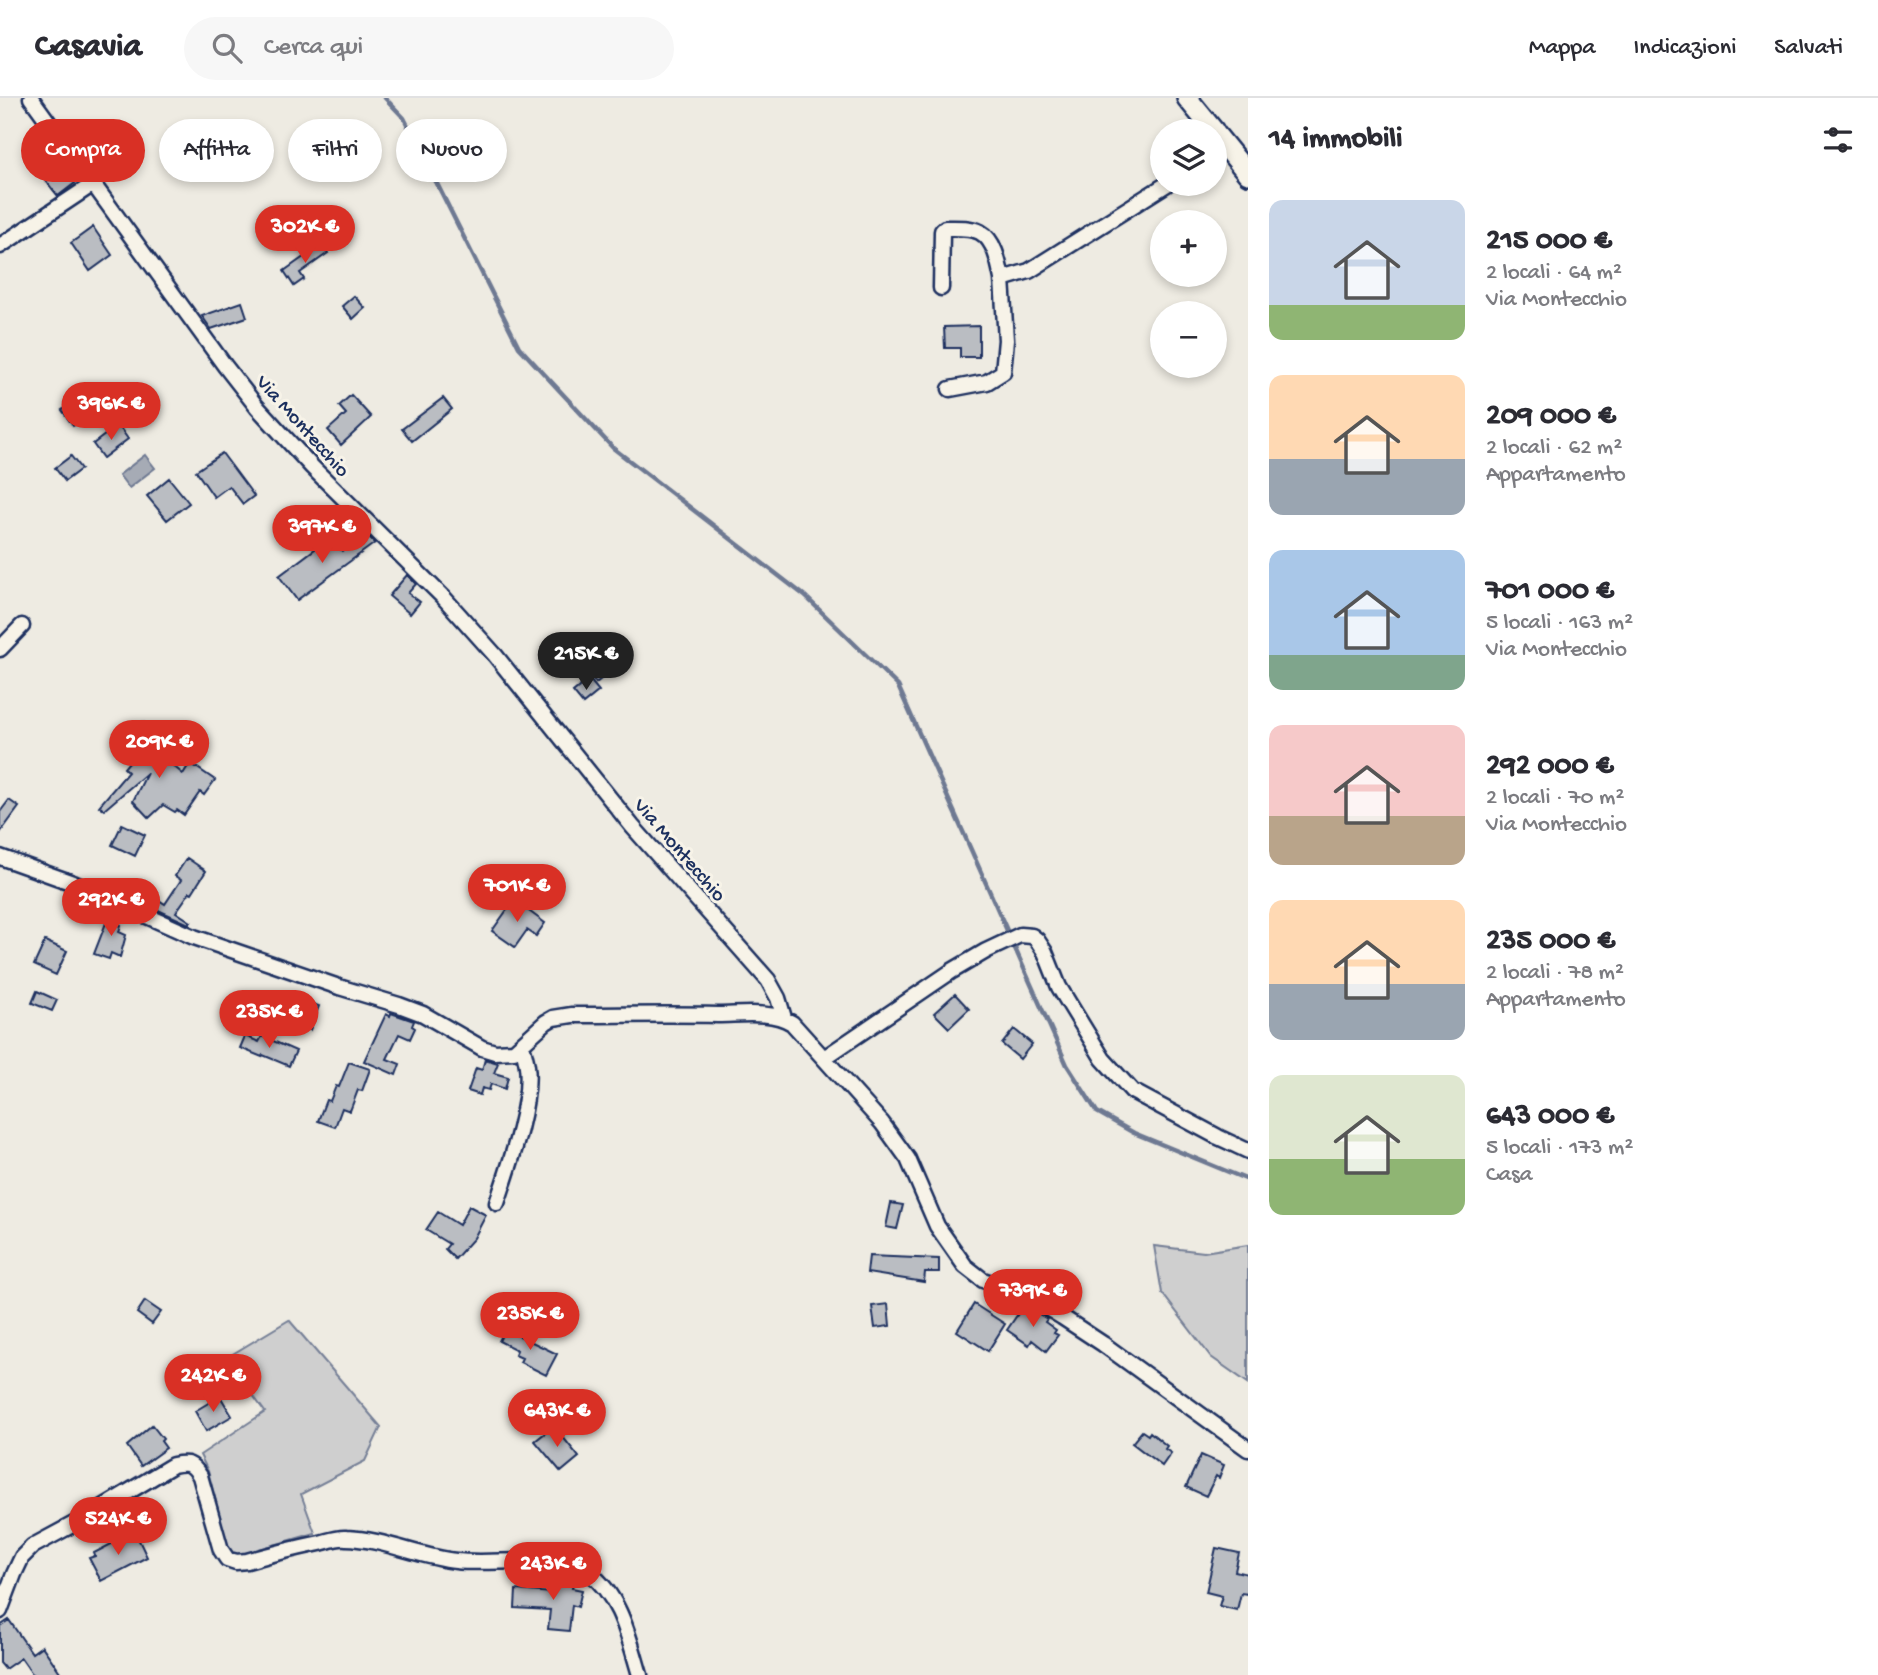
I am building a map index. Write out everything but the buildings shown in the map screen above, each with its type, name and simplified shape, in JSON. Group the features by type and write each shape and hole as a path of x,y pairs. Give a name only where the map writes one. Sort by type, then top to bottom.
{"main road":[{"path":"1187,98 1202,119"},
{"path":"1227,150 1248,174"}],"street":[{"name":"Via Montecchio","path":"31,98 257,407 312,467 444,598 495,655 632,826 768,980 778,998 784,1018 792,1023 882,1123 908,1159 937,1226 965,1266 983,1280 1026,1295 1062,1317 1248,1449"},
{"path":"0,246 93,184"},
{"path":"1002,279 1029,271 1150,195"},
{"path":"941,288 942,231 945,228 963,228 981,232 991,244 1002,279 1006,340 1003,372 986,382 950,389"},
{"path":"0,649 22,626"},
{"path":"0,858 73,883 194,937 423,1014 482,1048 495,1052 514,1051 546,1022 572,1015 689,1014 784,1018"},
{"path":"824,1058 986,951 1020,935 1032,936 1045,952 1059,987 1103,1059 1132,1091 1248,1151"},
{"path":"497,1203 513,1154 526,1100 527,1066 522,1045"},
{"path":"0,1611 22,1558 33,1546 173,1465 186,1462 194,1465 200,1476 221,1550 227,1559 236,1562 345,1537 453,1561 566,1564 586,1570 602,1583 619,1609 640,1675"}],"shaded area":[{"path":"145,455 155,468 129,488 119,475"},
{"path":"1248,1245 1248,1383 1211,1357 1162,1293 1154,1246 1204,1252"},
{"path":"289,1320 381,1427 365,1461 301,1494 315,1533 243,1554 234,1554 228,1548 208,1471 200,1455 265,1412 226,1358"}],"waterway":[{"path":"385,98 404,118 519,347 613,448 805,596 898,686 1067,1065 1097,1112 1134,1133 1248,1180"}]}
